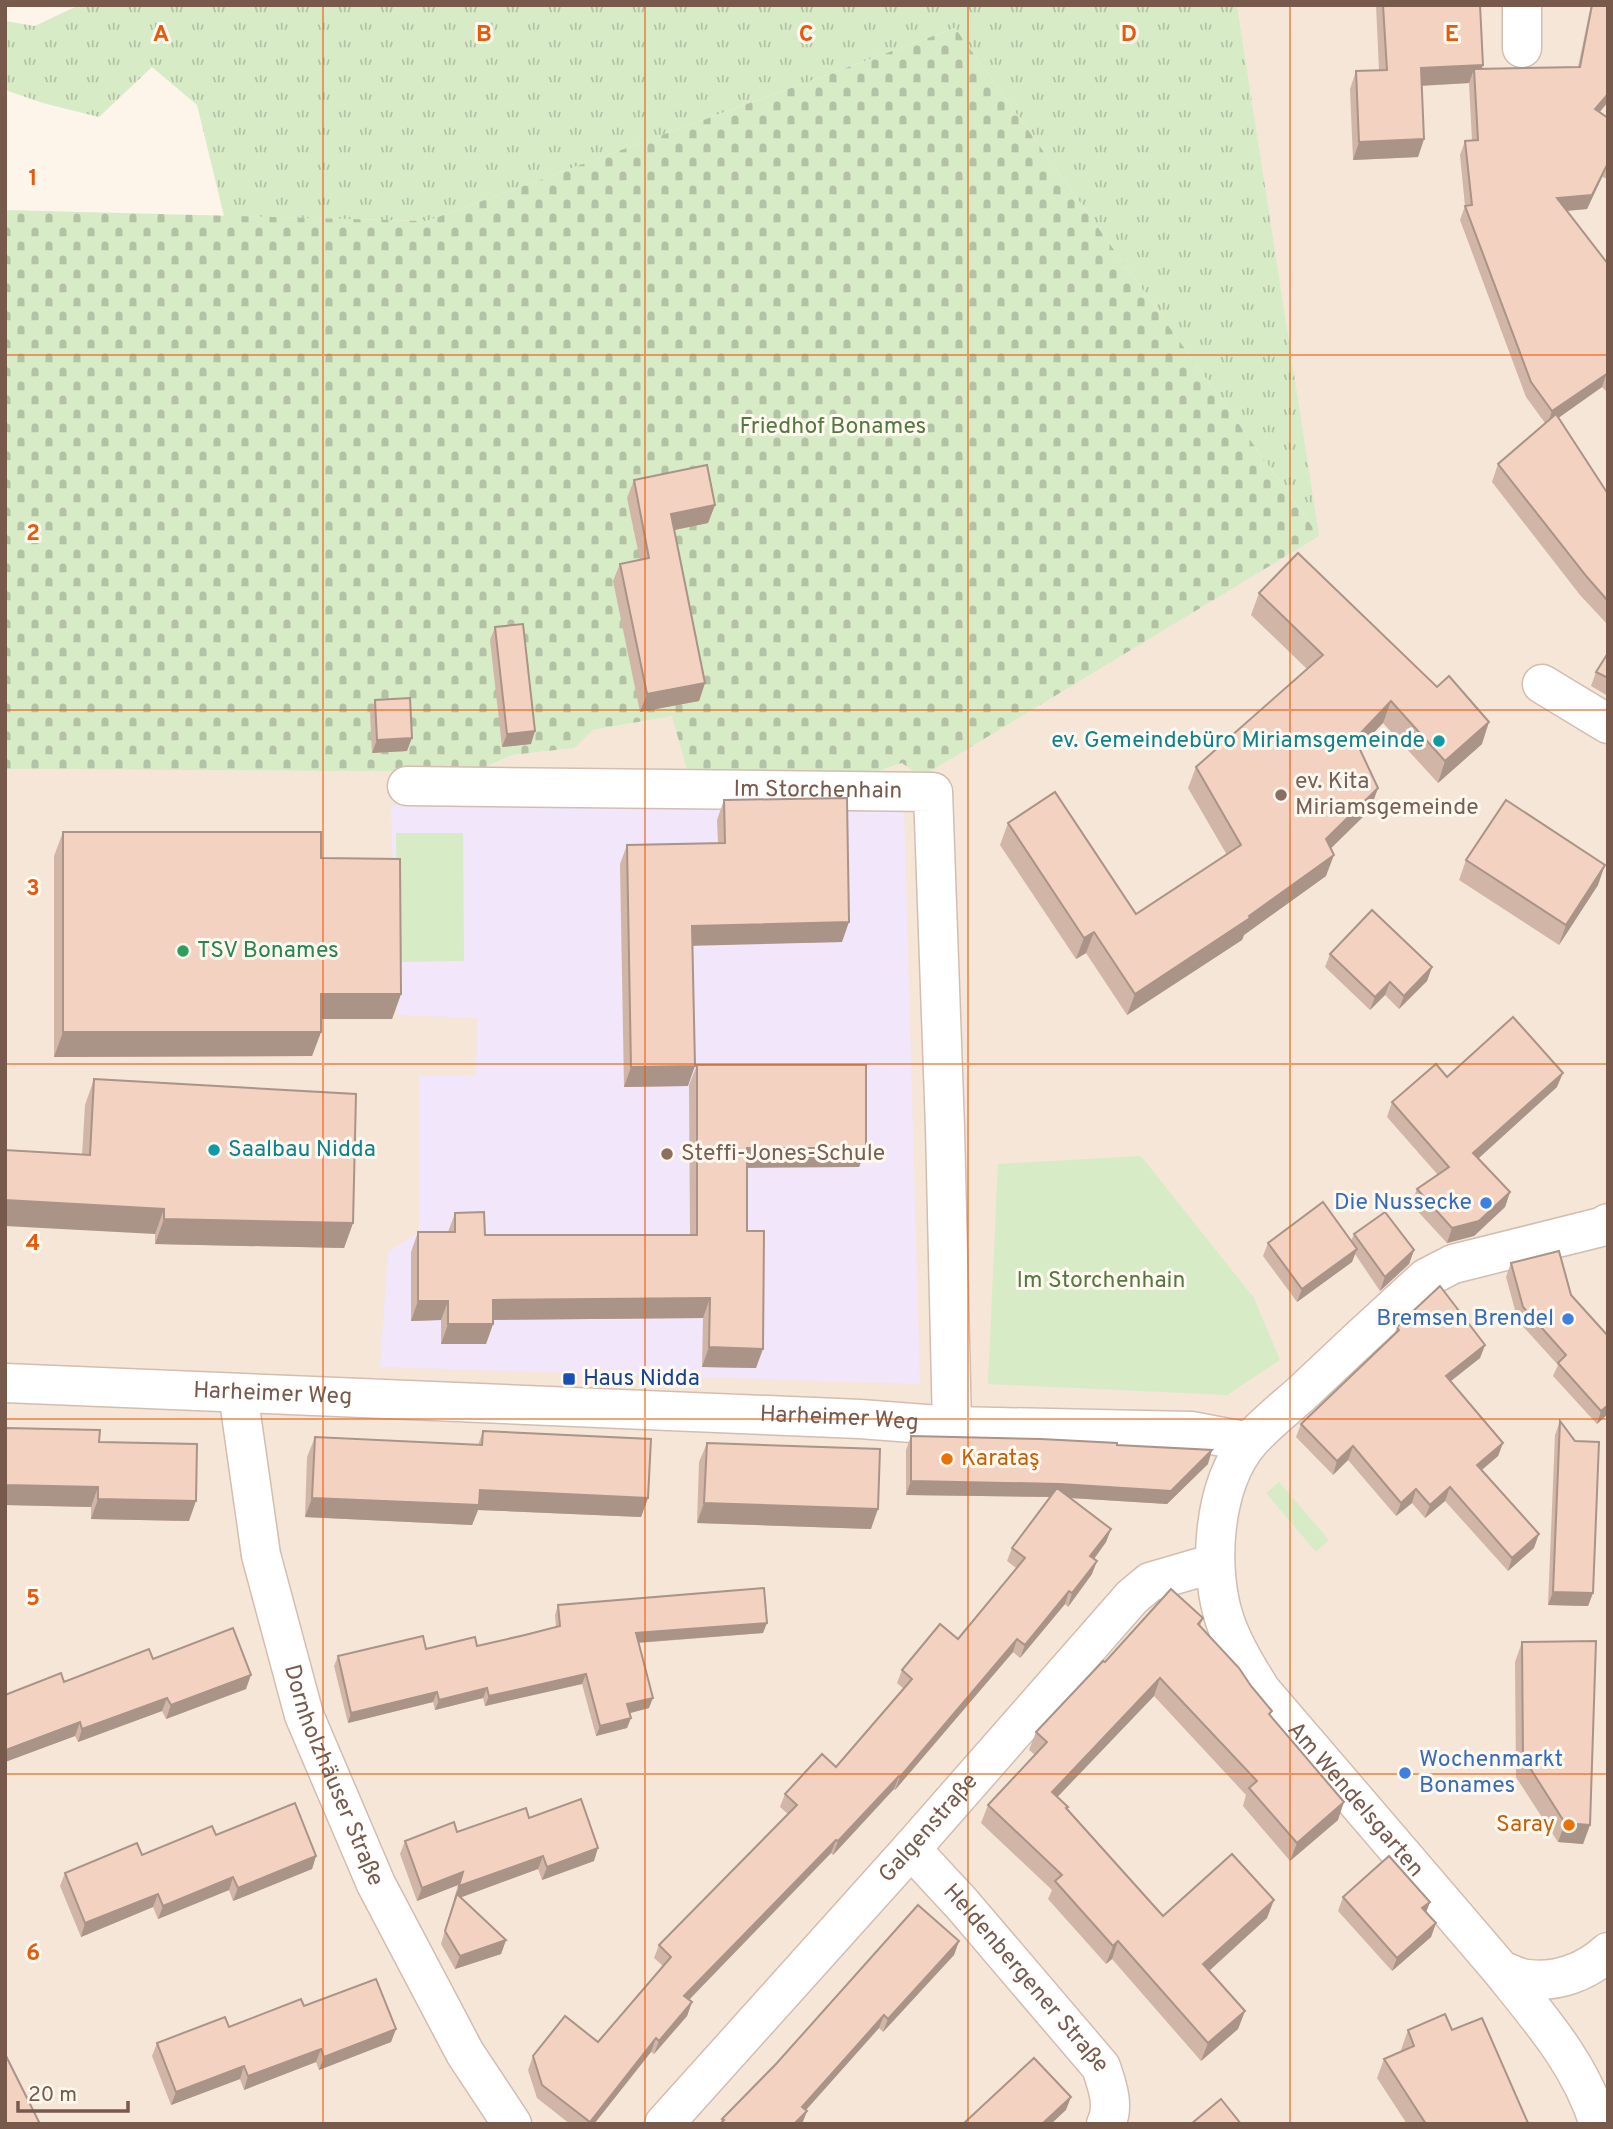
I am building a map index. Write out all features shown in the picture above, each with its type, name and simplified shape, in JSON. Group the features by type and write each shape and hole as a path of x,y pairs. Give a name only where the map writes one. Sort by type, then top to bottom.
{"street":[{"path":"1522,5 1522,48"},
{"path":"1542,684 1608,724"},
{"name":"Im Storchenhain","path":"407,786 933,792 945,1115 952,1426"},
{"path":"1249,1442 1426,1278 1453,1264 1606,1228"},
{"name":"Harheimer Weg","path":"5,1384 860,1419 952,1426 1191,1431 1249,1442"},
{"name":"Dornholzhäuser Straße","path":"238,1393 261,1555 304,1715 376,1884 465,2053 512,2124"},
{"name":"Am Wendelsgarten","path":"1249,1442 1229,1477 1217,1519 1215,1563 1218,1592 1226,1623 1240,1656 1261,1690 1501,1970 1560,2043 1591,2097 1600,2124"},
{"name":"Galgenstraße","path":"664,2124 1132,1597 1150,1582 1215,1563"},
{"name":"Heldenbergener Straße","path":"911,1849 962,1904 1101,2067 1109,2090 1110,2116 1106,2124"},
{"path":"1501,1970 1525,1979 1551,1979 1575,1974 1594,1964 1608,1952"}],"shaded area":[{"path":"1237,5 1608,5 1608,2124 5,2124 5,769 474,772 512,755 573,748 593,730 672,716 863,777 903,763 1318,536"},
{"name":"Steffi-Jones-Schule","path":"391,806 904,807 920,1384 380,1367 388,1252 419,1232 419,1076 476,1075 477,1018 397,1015"}],"green space":[{"path":"79,5 1237,5 1319,536 955,28 427,221 224,216 197,105 152,67 99,117 5,90 5,21 35,26"},
{"name":"Friedhof Bonames","path":"955,28 1319,536 921,777 902,763 863,777 689,777 672,716 593,730 574,748 512,755 474,772 5,769 5,210 427,221"},
{"path":"396,833 463,833 464,961 397,962"},
{"name":"Im Storchenhain","path":"1141,1156 1254,1298 1280,1360 1227,1395 988,1384 998,1164"},
{"path":"1279,1482 1329,1540 1316,1552 1266,1493"}],"building":[{"path":"1383,5 1480,5 1483,65 1421,68 1424,139 1359,142 1356,71 1387,70"},
{"path":"1592,5 1608,5 1608,94 1595,109 1608,118 1608,163 1592,195 1557,198 1608,264 1608,373 1552,411 1531,382 1465,206 1472,205 1465,141 1478,140 1474,69 1580,67"},
{"path":"1556,414 1608,494 1608,601 1498,464"},
{"path":"707,465 715,505 671,514 705,683 647,694 620,564 649,558 634,480"},
{"path":"1298,553 1437,687 1449,676 1489,722 1445,761 1391,701 1355,739 1378,788 1326,839 1334,855 1249,916 1250,918 1135,994 1094,932 1084,938 1008,823 1055,792 1136,914 1241,845 1196,767 1323,655 1259,593"},
{"path":"523,624 535,731 507,734 495,627"},
{"path":"1608,653 1608,678 1596,672"},
{"path":"410,698 412,738 377,740 375,700"},
{"path":"847,798 849,922 692,926 695,1066 631,1067 627,845 725,843 724,800"},
{"path":"1506,800 1605,865 1566,925 1466,860"},
{"name":"TSV Bonames","path":"63,832 321,832 321,858 400,859 401,994 321,994 321,1032 63,1032"},
{"path":"1372,910 1432,967 1404,996 1390,982 1375,997 1330,954"},
{"path":"1513,1017 1563,1073 1473,1153 1510,1192 1479,1221 1452,1228 1417,1189 1449,1167 1392,1102 1436,1064 1447,1077"},
{"path":"697,1065 866,1065 866,1148 747,1148 747,1231 764,1231 763,1349 709,1347 710,1298 493,1300 493,1324 448,1324 448,1301 418,1301 418,1232 455,1232 455,1213 484,1212 485,1235 697,1235"},
{"name":"Saalbau Nidda","path":"94,1079 356,1094 353,1223 164,1219 164,1209 5,1200 5,1150 90,1155"},
{"path":"1323,1202 1357,1249 1302,1289 1268,1243"},
{"path":"1385,1212 1414,1250 1385,1277 1354,1234"},
{"path":"1559,1251 1571,1295 1608,1336 1608,1405 1601,1411 1558,1363 1566,1355 1523,1307 1511,1263"},
{"path":"1440,1286 1485,1345 1446,1376 1503,1443 1477,1465 1539,1534 1512,1558 1450,1487 1430,1505 1416,1489 1401,1503 1353,1446 1337,1461 1301,1424 1399,1330 1397,1327"},
{"path":"1560,1421 1575,1441 1599,1442 1593,1593 1553,1592"},
{"path":"5,1428 100,1430 99,1442 197,1444 196,1501 98,1499 98,1487 5,1485"},
{"path":"483,1431 651,1439 648,1498 480,1490 479,1505 312,1498 315,1437 482,1445"},
{"path":"911,1436 1041,1439 1212,1450 1171,1491 1060,1484 911,1481"},
{"path":"707,1443 880,1449 878,1509 704,1503"},
{"path":"1057,1488 1111,1529 1090,1556 1097,1561 1072,1593 1069,1591 1025,1645 1017,1639 900,1777 684,1996 692,2002 659,2041 656,2038 590,2122 542,2085 533,2056 565,2016 598,2042 671,1957 659,1945 797,1805 785,1794 822,1754 836,1767 912,1679 902,1670 940,1624 958,1639 1025,1558 1012,1548"},
{"path":"764,1588 767,1623 636,1633 653,1698 627,1704 631,1718 600,1726 586,1674 489,1696 487,1688 439,1700 437,1692 351,1713 338,1656 423,1636 426,1649 475,1637 477,1646 525,1635 560,1626 558,1605"},
{"path":"1171,1589 1203,1618 1198,1624 1239,1668 1272,1711 1269,1714 1344,1802 1297,1843 1249,1788 1257,1781 1160,1678 1052,1792 1163,1916 1232,1854 1274,1900 1203,1964 1245,2011 1208,2043 1118,1941 1113,1946 1055,1881 1062,1875 988,1805 1047,1742 1036,1732 1103,1661 1105,1662"},
{"path":"233,1628 251,1675 171,1705 167,1698 82,1729 80,1722 6,1750 5,1695 61,1673 64,1682 149,1649 153,1659"},
{"path":"1596,1641 1590,1825 1565,1823 1523,1757 1522,1642"},
{"path":"581,1799 598,1848 547,1867 543,1856 459,1886 463,1872 422,1888 405,1841 454,1822 457,1832 526,1808 529,1818"},
{"path":"295,1803 316,1856 238,1888 233,1877 163,1906 158,1894 85,1923 65,1873 137,1843 142,1855 212,1826 216,1835"},
{"path":"1389,1856 1430,1902 1422,1908 1436,1923 1397,1958 1343,1897"},
{"path":"457,1894 506,1940 460,1956 445,1931"},
{"path":"918,1905 959,1941 888,2019 884,2015 802,2107 807,2111 794,2124 720,2124 724,2120 722,2119 776,2064"},
{"path":"376,1979 396,2029 324,2057 321,2049 248,2076 244,2066 176,2092 157,2043 225,2017 229,2027 301,1999 304,2006"},
{"path":"1445,2014 1452,2030 1482,2018 1528,2123 1426,2124 1384,2059 1414,2046 1408,2030"},
{"path":"5,2054 40,2124 5,2124"},
{"path":"1034,2058 1071,2097 1042,2124 963,2124"},
{"path":"1221,2099 1241,2124 1191,2124"}],"place":[{"name":"ev. Gemeindebüro Miriamsgemeinde","path":"1439,741"},
{"name":"ev. Kita Miriamsgemeinde","path":"1281,795"},
{"name":"TSV Bonames","path":"183,951"},
{"name":"Saalbau Nidda","path":"214,1150"},
{"name":"Steffi-Jones-Schule","path":"667,1154"},
{"name":"Die Nussecke","path":"1486,1203"},
{"name":"Bremsen Brendel","path":"1568,1319"},
{"name":"Haus Nidda","path":"569,1379"},
{"name":"Karataş","path":"947,1459"},
{"name":"Wochenmarkt Bonames","path":"1405,1773"},
{"name":"Saray","path":"1569,1825"}]}
